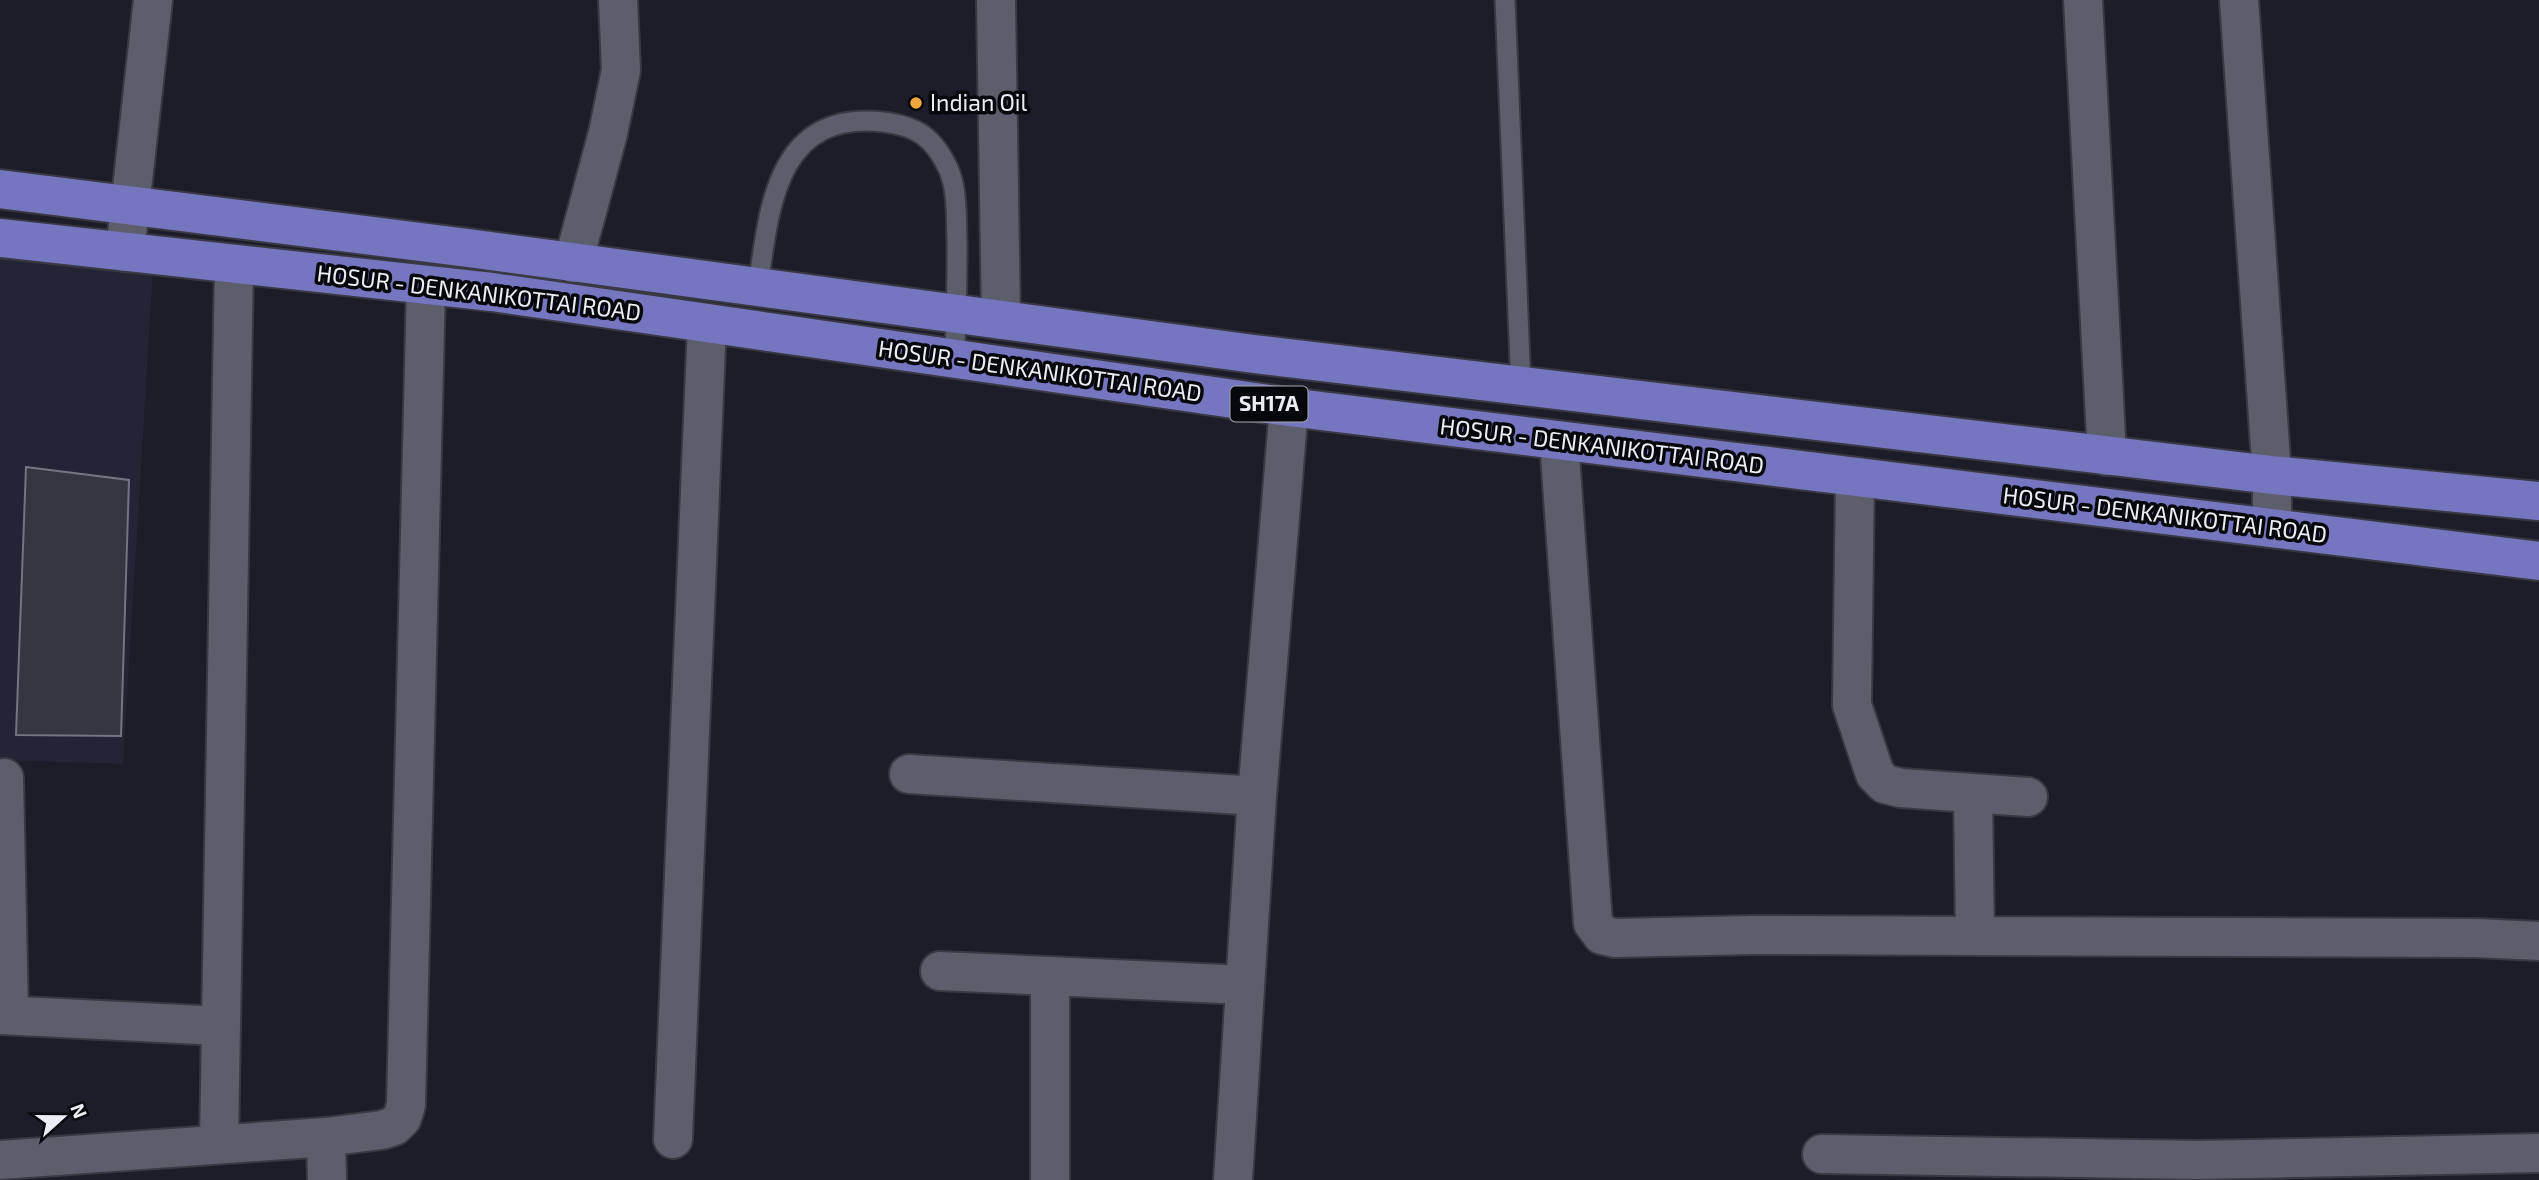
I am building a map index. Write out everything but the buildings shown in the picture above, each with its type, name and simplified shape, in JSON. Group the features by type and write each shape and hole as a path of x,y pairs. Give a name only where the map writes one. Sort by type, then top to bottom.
{"main road":[{"name":"HOSUR - DENKANIKOTTAI ROAD","path":"0,189 573,262 1267,356 2272,475 2539,501"},
{"name":"HOSUR - DENKANIKOTTAI ROAD","path":"0,238 426,285 1289,407 2539,561"}],"street":[{"path":"125,252 153,0"},
{"path":"573,262 608,133 621,70 618,0"},
{"path":"996,0 1001,320"},
{"path":"2083,0 2107,456"},
{"path":"2239,0 2272,475 2272,528"},
{"path":"219,1143 234,264"},
{"path":"0,1160 59,1168 219,1143 326,1137 382,1130 394,1126 402,1118 406,1105 426,285"},
{"path":"673,1139 707,323"},
{"path":"1233,1180 1257,796 1289,407"},
{"path":"1559,440 1593,923 1602,935 1615,938 1753,934 2476,937 2539,941"},
{"path":"1855,477 1852,705 1875,774 1885,784 1901,788 2028,797"},
{"path":"909,774 1257,796"},
{"path":"4,778 4,1015 221,1026"},
{"path":"1973,793 1975,936"},
{"path":"940,971 1245,985"},
{"path":"1050,976 1050,1180"},
{"path":"326,1137 327,1180"},
{"path":"1822,1154 2197,1170 2539,1153"}],"lane":[{"path":"1505,0 1521,386"},
{"path":"758,287 774,193 791,158 818,130 853,122 872,121 899,124 919,131 935,146 949,170 956,198 957,314 954,359"}],"shaded area":[{"path":"0,251 153,270 123,764 0,760"}],"place":[{"name":"Indian Oil","path":"916,103"}]}
